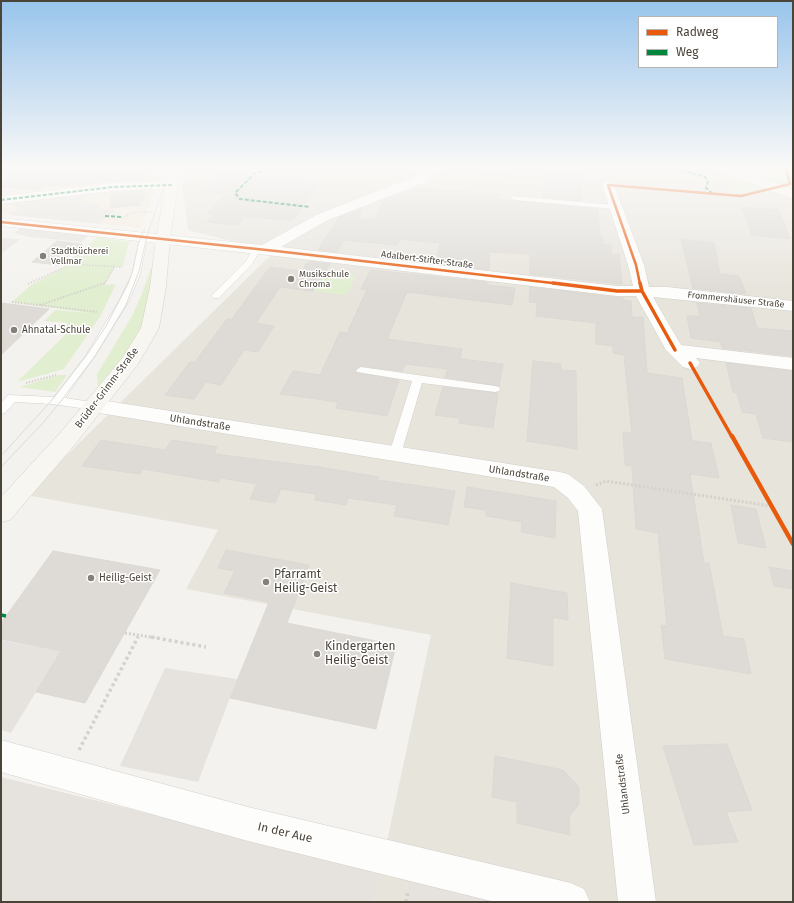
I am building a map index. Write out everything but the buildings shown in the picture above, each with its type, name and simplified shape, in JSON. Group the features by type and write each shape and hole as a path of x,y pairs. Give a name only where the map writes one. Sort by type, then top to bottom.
{"street":[{"name":"Brüder-Grimm-Straße","path":"1,513 69,437 94,406 131,360 150,328 158,287 168,210"},
{"path":"262,249 321,218 341,210"},
{"path":"616,210 636,265 642,291 675,350 690,363"},
{"name":"Adalbert-Stifter-Straße","path":"1,222 163,238 616,290 673,293"},
{"name":"Frommershäuser Straße","path":"673,293 793,306"},
{"path":"675,350 793,364"},
{"name":"Uhlandstraße","path":"94,406 560,480 576,492 590,509 637,902"},
{"name":"In der Aue","path":"1,756 248,824 571,902"}],"lane":[{"path":"57,400 90,356 124,301 136,274 144,236"},
{"path":"216,296 262,249"},
{"path":"361,370 495,389"},
{"path":"395,454 418,379"},
{"path":"1,410 12,398 57,400 94,406"}],"path":[{"path":"38,306 104,285 115,266"},
{"path":"12,302 103,312"},
{"path":"690,363 793,544"},
{"path":"576,492 606,481 771,506"},
{"path":"124,633 206,647"},
{"path":"66,774 139,635"}],"shaded area":[{"path":"1,210 147,210 140,228 1,214"},
{"path":"16,210 115,210 99,224 10,215"},
{"path":"185,210 793,210 793,902 374,902 431,635 186,589 218,530 26,495 274,252 188,230"},
{"path":"22,226 90,233 82,242 29,237 14,233"},
{"path":"1,238 20,239 1,254"},
{"path":"334,257 409,266 407,274 328,266"},
{"path":"1,640 61,651 11,733 1,730"},
{"path":"165,668 237,679 198,782 120,766"},
{"path":"1,777 381,871 374,902 1,902"},
{"path":"412,863 571,902 406,902"}],"green space":[{"path":"97,237 129,242 123,267 115,266 105,285 116,284 101,315 64,369 17,382 66,334 59,333 68,323 44,321 55,310 90,313 12,302 31,285 63,268"},
{"path":"151,268 153,268 150,295 144,322 125,356 98,387 97,374 132,316"},
{"path":"325,271 356,275 346,295 313,291"},
{"path":"59,375 67,375 55,392 20,387"}],"tram line":[{"path":"1,467 42,424 61,401 95,356 126,305 139,271 147,236 156,210"},
{"path":"1,456 52,400 86,356 106,326 128,284 133,270 138,244 145,228"}],"marked path":[{"path":"105,216 122,217"},
{"path":"1,615 6,616"}],"cycle path":[{"path":"617,210 636,265 642,291 675,350"},
{"path":"1,222 276,251 617,291 642,291"},
{"path":"690,363 793,544"}],"place":[{"name":"Stadtbücherei Vellmar","path":"43,256"},
{"name":"Musikschule Chroma","path":"291,279"},
{"name":"Ahnatal-Schule","path":"14,330"},
{"name":"Heilig-Geist","path":"91,578"},
{"name":"Pfarramt Heilig-Geist","path":"266,582"},
{"name":"Kindergarten Heilig-Geist","path":"317,654"}]}
